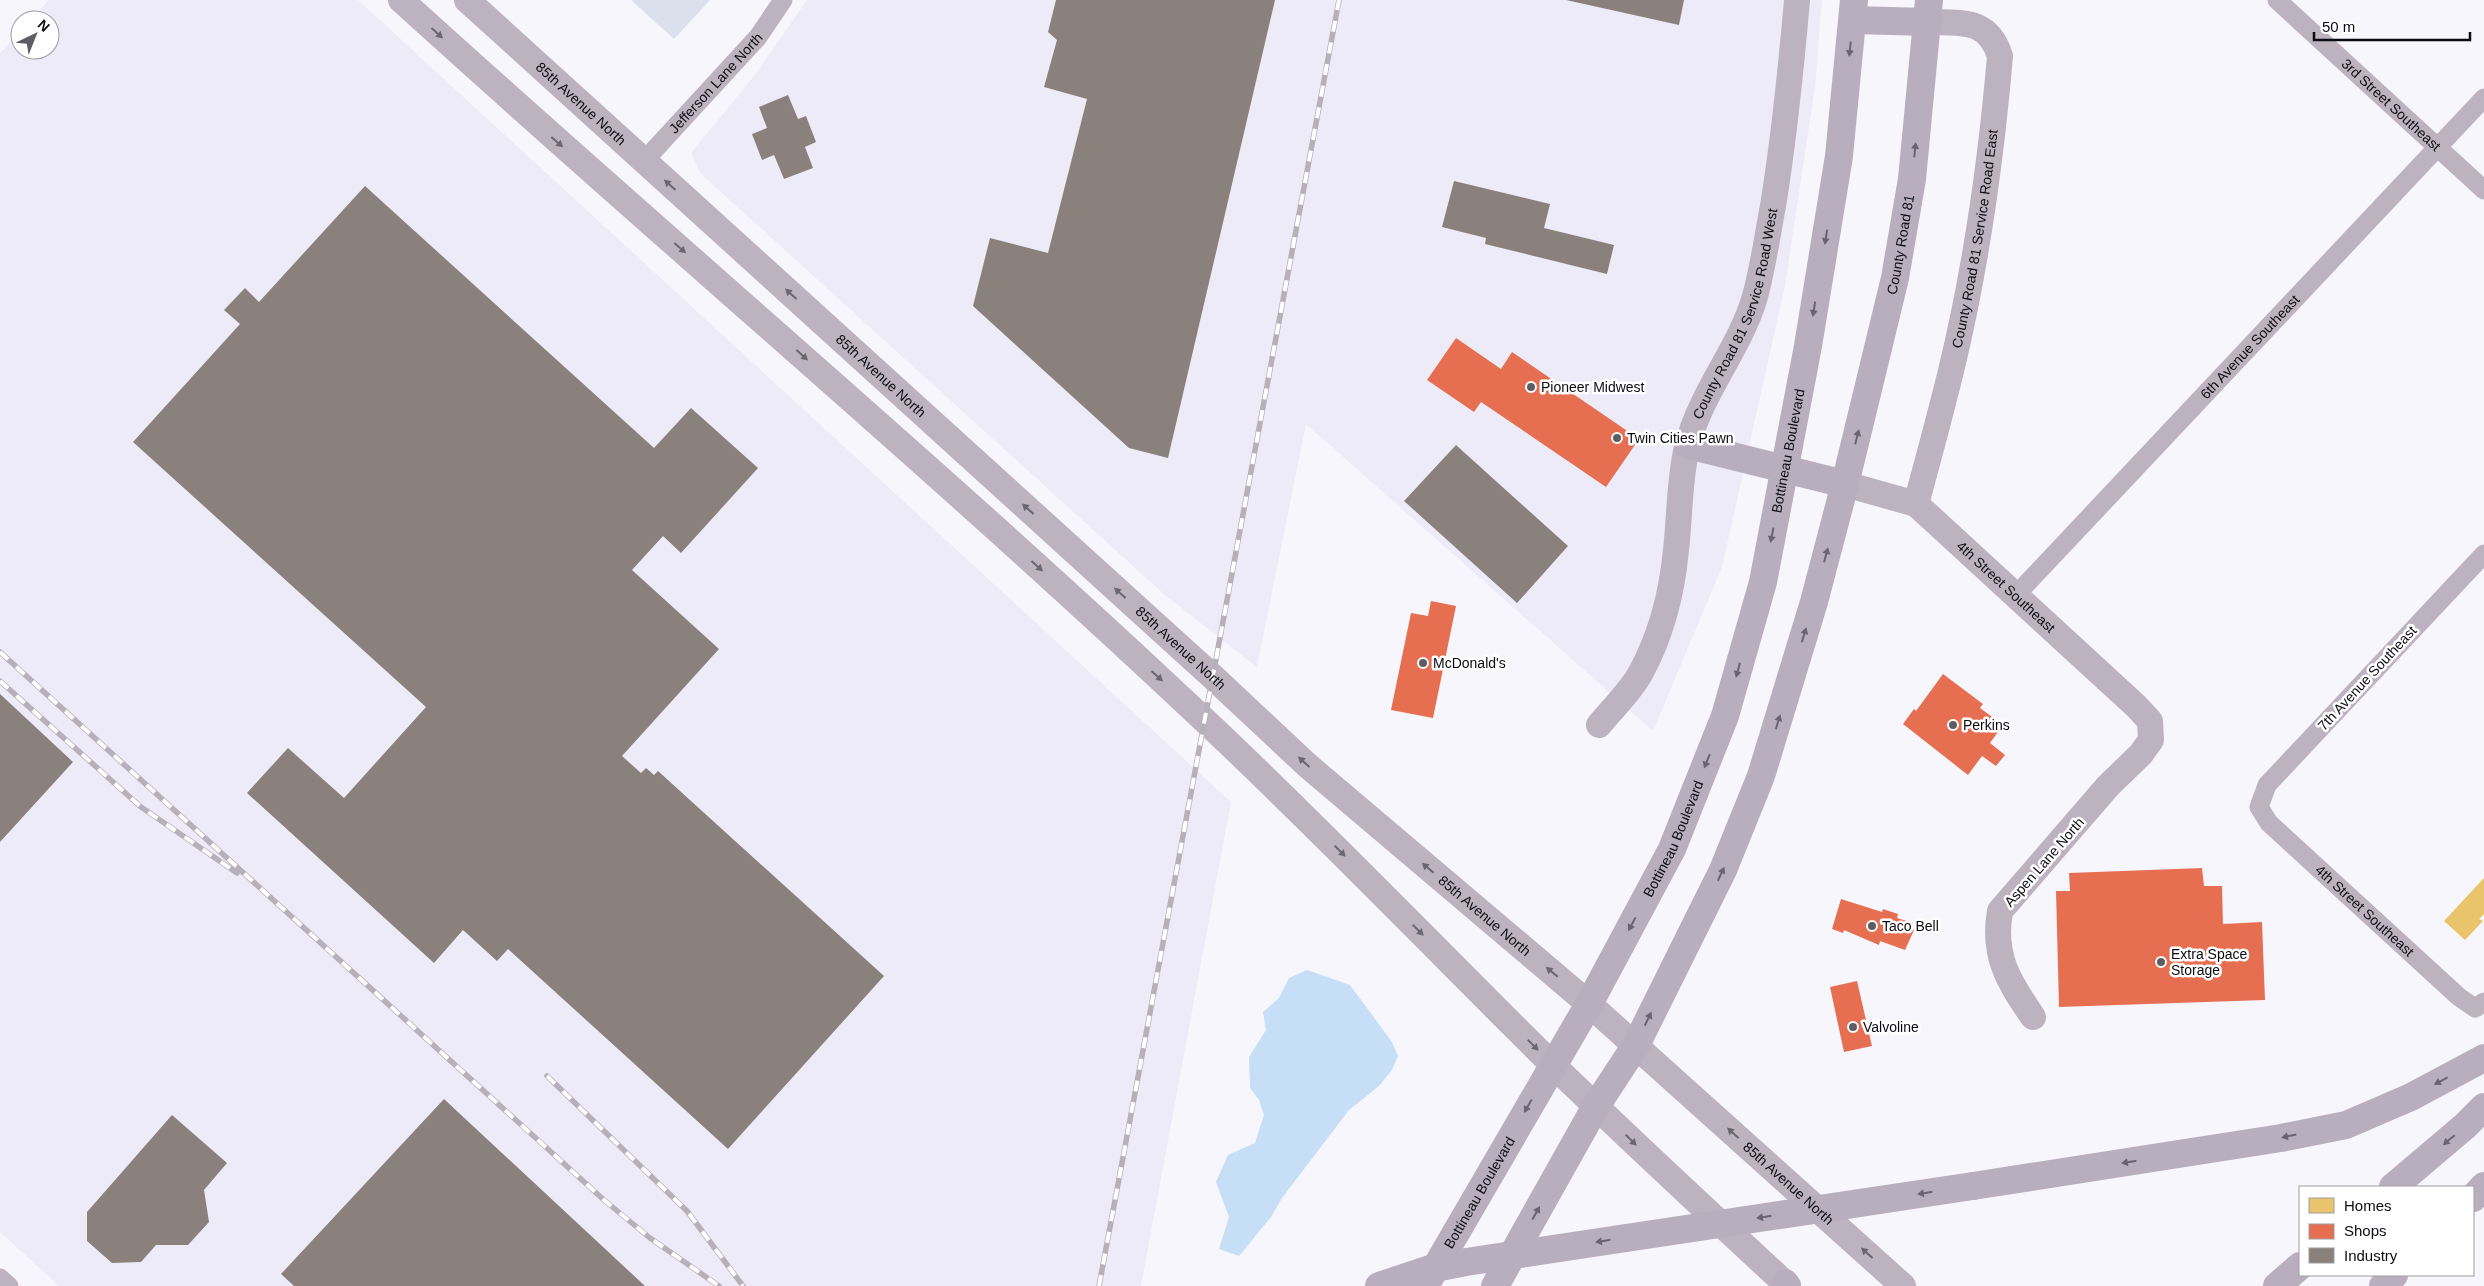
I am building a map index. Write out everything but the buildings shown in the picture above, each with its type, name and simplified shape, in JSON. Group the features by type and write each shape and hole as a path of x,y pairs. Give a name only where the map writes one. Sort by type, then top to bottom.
{"highway":[{"path":"1853,10 1929,11"},
{"name":"Bottineau Boulevard","path":"1425,1286 1552,1064 1589,1004 1672,849 1725,716 1763,582 1808,346 1839,156 1853,10"},
{"name":"County Road 81","path":"1845,484 1895,278 1912,179 1929,11"},
{"path":"1495,1286 1596,1106 1636,1045 1723,870 1761,776 1814,602 1845,484 1688,445"},
{"path":"1379,1286 1430,1268 1466,1262 1973,1186 2281,1138 2346,1125 2411,1097 2484,1058"},
{"path":"2394,1186 2465,1126 2484,1107"},
{"path":"2474,1197 2484,1186"},
{"path":"2277,1286 2299,1267"},
{"path":"2383,1286 2393,1276"}],"main road":[{"path":"401,0 534,121 860,407 1205,720 1308,819 1552,1064 1661,1170 1787,1285"},
{"name":"85th Avenue North","path":"467,0 1307,765 1636,1045 1903,1286"},
{"name":"County Road 81 Service Road West","path":"1599,725 1639,676 1657,638 1670,594 1676,550 1680,484 1688,445 1713,387 1740,336 1754,300 1765,251 1780,162 1797,0"},
{"name":"County Road 81 Service Road East","path":"1916,504 1951,371 1971,276 1986,183 2000,56 1996,41 1984,29 1929,11"},
{"path":"860,407 885,379"},
{"path":"975,510 999,483"},
{"name":"4th Street Southeast","path":"1845,484 1916,504 2016,595 2150,722"},
{"name":"Aspen Lane North","path":"2033,1017 2008,981 1996,931 2000,911 2108,786 2142,754 2151,740 2150,722"}],"street":[{"name":"Jefferson Lane North","path":"644,161 758,37 783,0"},
{"name":"3rd Street Southeast","path":"2277,0 2484,190"},
{"name":"6th Avenue Southeast","path":"2016,595 2331,263 2484,98"},
{"name":"7th Avenue Southeast","path":"2259,808 2267,785 2484,554"},
{"name":"4th Street Southeast","path":"2259,808 2269,824 2459,996 2480,1005"},
{"path":"0,1278 9,1286"}],"shaded area":[{"path":"49,0 358,0 1231,802 1141,1286 59,1286 0,1232 0,53 10,42 10,60 60,60 60,10 40,10"},
{"path":"807,0 1822,0 1815,87 1785,286 1722,567 1653,731 1306,424 1257,667 1166,596 701,174 691,153 754,76"}],"water":[{"path":"1307,970 1350,985 1392,1042 1398,1056 1392,1070 1379,1086 1349,1110 1282,1198 1271,1217 1239,1256 1219,1249 1229,1217 1216,1182 1228,1155 1255,1143 1264,1115 1259,1100 1250,1088 1249,1057 1266,1030 1263,1012 1279,998 1289,978"}],"railway":[{"path":"1099,1286 1339,0"},
{"path":"0,652 604,1200 650,1238 719,1286"},
{"path":"0,681 141,807 237,873"},
{"path":"547,1076 687,1211 743,1286"}],"place":[{"name":"Pioneer Midwest","path":"1531,387"},
{"name":"Twin Cities Pawn","path":"1617,438"},
{"name":"McDonald's","path":"1423,663"},
{"name":"Perkins","path":"1953,725"},
{"name":"Taco Bell","path":"1872,926"},
{"name":"Extra Space Storage","path":"2161,962"},
{"name":"Valvoline","path":"1853,1027"}]}
